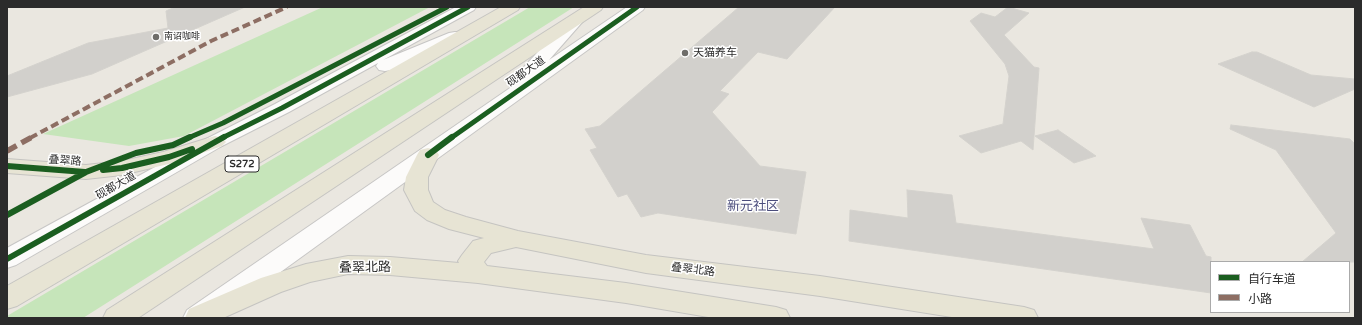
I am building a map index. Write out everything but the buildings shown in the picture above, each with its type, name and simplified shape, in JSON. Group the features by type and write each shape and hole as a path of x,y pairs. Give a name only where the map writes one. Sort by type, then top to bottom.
{"main road":[{"name":"S272","path":"7,299 512,7"},
{"name":"砚都大道","path":"117,318 595,7"},
{"name":"叠翠路","path":"7,166 86,172 122,168 170,157 215,142"},
{"name":"叠翠北路","path":"428,155 417,177 416,190 423,206 436,215 458,223 518,239 646,264 820,286 1024,318"},
{"path":"478,274 471,261 482,247 518,239"},
{"name":"叠翠北路","path":"198,317 278,282 306,273 348,266 390,266 478,274 626,293 776,318"}],"street":[{"name":"砚都大道","path":"7,259 215,142 282,108 468,7"},
{"name":"砚都大道","path":"198,317 637,7"},
{"path":"503,101 577,19"},
{"path":"282,108 476,29"}],"green space":[{"path":"323,7 430,7 184,136 129,146 43,134"},
{"path":"530,7 574,7 83,318 7,318 7,316"}],"marked path":[{"path":"7,151 211,41 287,7"}],"cycle path":[{"path":"7,215 86,172 136,153 173,145 223,123 447,7"},
{"path":"7,259 215,142 282,108 468,7"},
{"path":"428,155 637,7"},
{"path":"103,170 122,168 169,157 192,149"},
{"path":"7,166 85,172"}],"place":[{"name":"南诏咖啡","path":"156,37"},
{"name":"天猫养车","path":"685,53"}],"district":[{"name":"新元社区","path":"753,207"}]}
